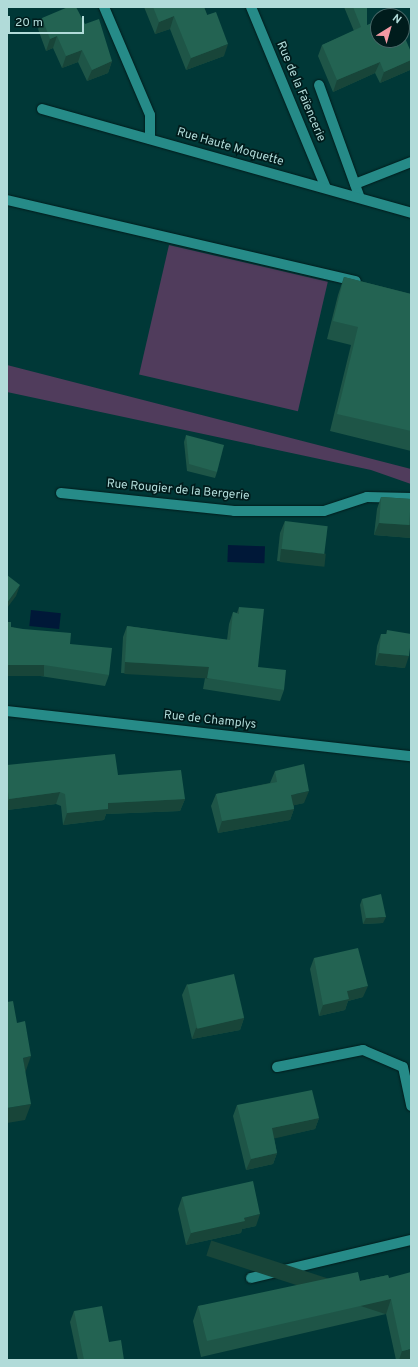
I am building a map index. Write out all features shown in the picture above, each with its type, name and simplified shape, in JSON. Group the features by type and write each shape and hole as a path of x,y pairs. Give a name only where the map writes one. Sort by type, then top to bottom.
{"street":[{"path":"104,7 150,115 150,139"},
{"name":"Rue de la Faïencerie","path":"250,7 326,188"},
{"path":"319,84 360,198"},
{"name":"Rue Haute Moquette","path":"42,109 411,213"},
{"path":"355,184 411,162"},
{"path":"7,200 364,283"},
{"name":"Rue Rougier de la Bergerie","path":"61,493 234,511 324,510 367,497 411,498"},
{"name":"Rue de Champlys","path":"7,711 411,756"},
{"path":"277,1067 363,1050 403,1067 411,1106"},
{"path":"251,1278 411,1240"}],"shaded area":[{"path":"169,245 328,282 298,411 139,375"},
{"path":"7,365 411,469 411,484 371,470 7,392"}],"water":[{"path":"228,545 265,546 264,563 227,562"},
{"path":"31,610 61,613 59,629 29,626"}],"building":[{"path":"68,7 76,7 85,24 99,19 112,61 92,70 82,50 66,56 57,36 50,39 42,18"},
{"path":"153,7 204,7 207,15 216,12 228,44 191,58 174,16 159,22"},
{"path":"353,7 367,7 367,25 370,24 370,48 409,48 411,60 384,72 380,62 337,80 322,45 361,27"},
{"path":"344,277 411,294 411,431 337,414 358,327 333,321"},
{"path":"186,435 224,445 217,472 189,464"},
{"path":"381,497 411,499 409,525 379,523"},
{"path":"285,521 328,526 324,554 282,549"},
{"path":"7,575 20,585 7,603"},
{"path":"239,607 264,609 258,667 286,670 284,690 207,678 209,667 125,662 127,626 230,640 233,612 239,614"},
{"path":"7,622 11,622 11,627 71,633 70,644 112,648 109,675 44,665 7,665"},
{"path":"387,630 411,634 409,656 379,653 381,634 387,634"},
{"path":"115,754 118,775 181,770 185,799 108,803 108,809 67,813 65,794 60,792 9,799 7,765"},
{"path":"304,764 309,791 291,795 294,809 222,821 216,794 277,782 275,771"},
{"path":"381,894 386,917 366,918 362,899"},
{"path":"358,948 368,986 347,991 349,999 323,1005 314,958"},
{"path":"234,974 244,1018 197,1029 187,985"},
{"path":"13,1001 17,1023 25,1021 31,1056 23,1058 31,1104 7,1108 7,1002"},
{"path":"312,1090 319,1118 272,1128 277,1153 251,1159 237,1105"},
{"path":"253,1181 260,1214 244,1218 245,1221 191,1233 182,1197"},
{"path":"358,1272 360,1281 388,1275 389,1278 411,1272 411,1349 402,1351 391,1299 207,1341 198,1306"},
{"path":"102,1306 109,1342 121,1340 124,1360 84,1360 74,1311"}]}
